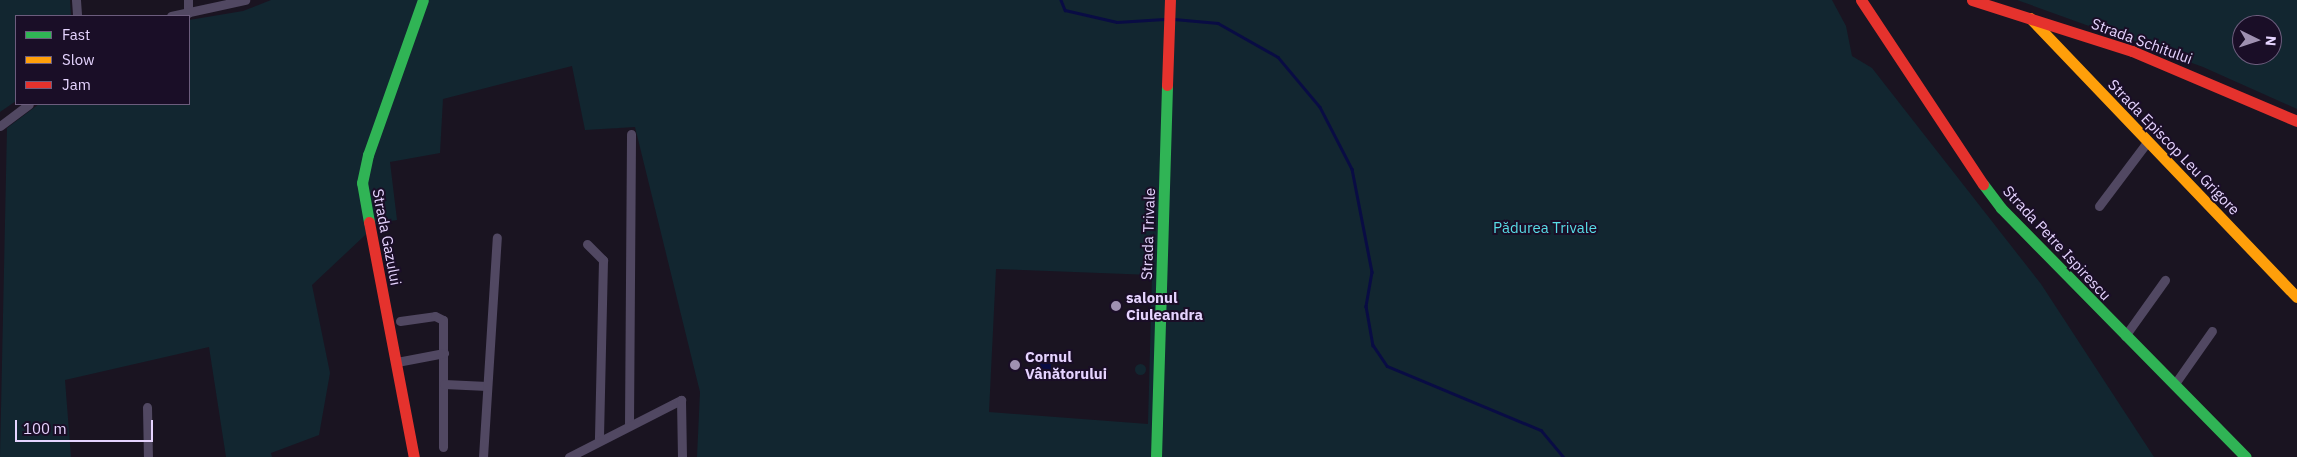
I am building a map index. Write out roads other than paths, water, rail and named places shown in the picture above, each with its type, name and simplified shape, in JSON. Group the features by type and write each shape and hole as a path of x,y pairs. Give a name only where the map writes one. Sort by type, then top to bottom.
{"street":[{"path":"76,0 77,15"},
{"path":"188,0 188,13"},
{"path":"177,15 245,0"},
{"name":"Strada Gazului","path":"414,457 362,183 368,154 423,0"},
{"name":"Strada Trivale","path":"1156,457 1170,0"},
{"name":"Strada Petre Ispirescu","path":"1861,0 1958,152 2001,208 2246,457"},
{"name":"Strada Schitului","path":"1972,0 2163,63 2297,121"},
{"name":"Strada Episcop Leu Grigore","path":"2030,18 2297,297"},
{"path":"0,126 28,105"},
{"path":"630,424 631,134"},
{"path":"2099,206 2148,141"},
{"path":"483,457 498,237"},
{"path":"587,244 603,260 599,441"},
{"path":"2125,336 2165,280"},
{"path":"400,321 441,318 444,353 443,447"},
{"path":"2174,385 2212,331"},
{"path":"397,362 444,353"},
{"path":"444,384 487,386"},
{"path":"568,457 680,400 682,457"},
{"path":"147,407 148,457"}],"waterway":[{"path":"1061,0 1065,10 1117,22 1164,19"},
{"path":"1174,19 1218,23 1278,57 1320,107 1352,169 1372,272 1366,306 1373,345 1387,366 1541,430 1564,457"}],"place":[{"name":"salonul Ciuleandra","path":"1116,306"},
{"name":"Cornul Vânătorului","path":"1015,365"}],"park label":[{"name":"Pădurea Trivale","path":"1545,228"}]}
